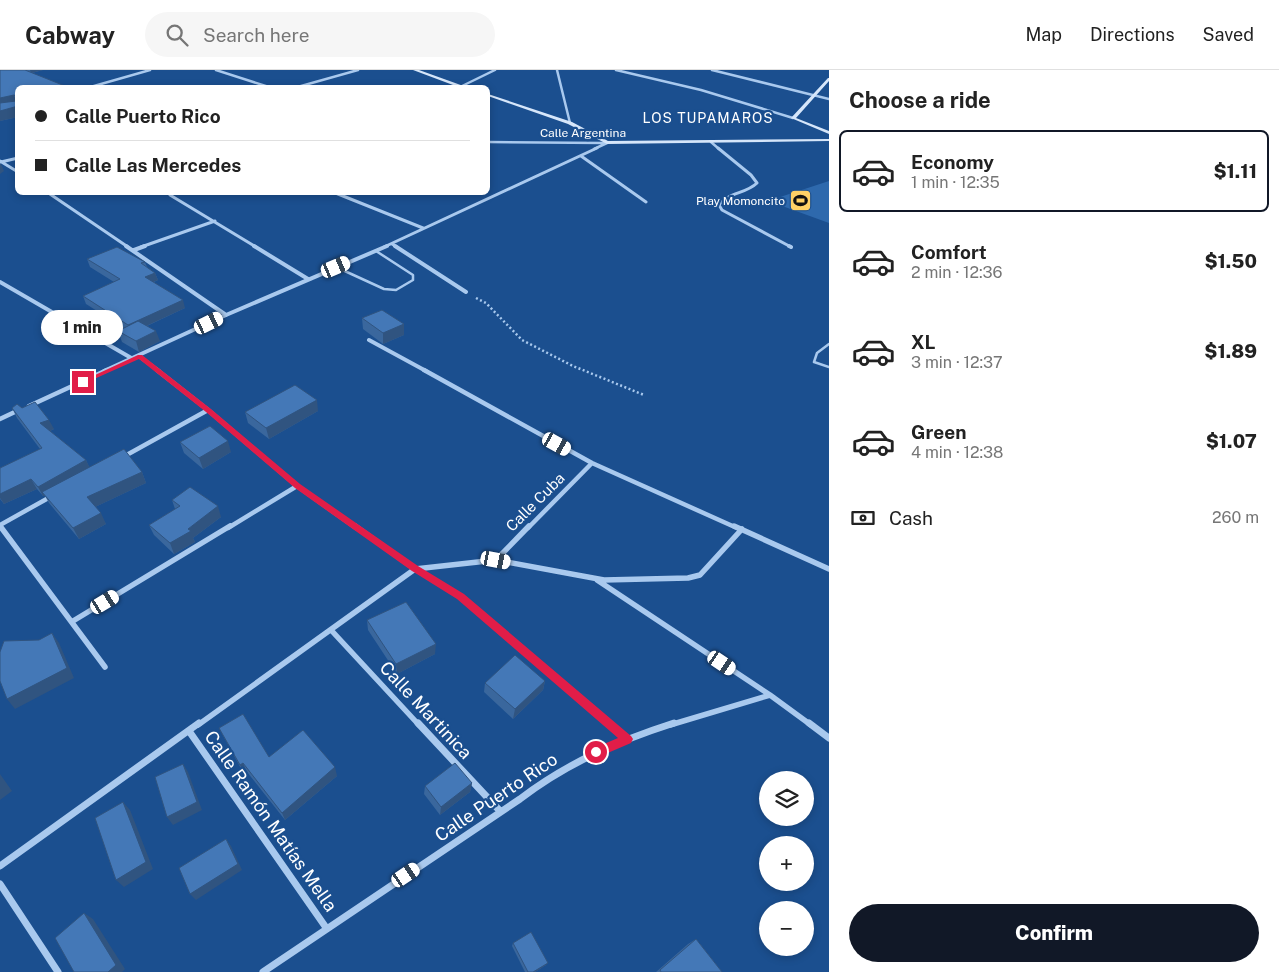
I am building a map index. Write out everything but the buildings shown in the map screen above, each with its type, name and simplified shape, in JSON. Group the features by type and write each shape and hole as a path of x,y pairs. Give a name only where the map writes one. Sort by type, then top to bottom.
{"main road":[{"path":"415,70 457,85"},
{"path":"829,79 793,118 829,133"},
{"path":"490,96 570,123 607,143"},
{"path":"804,140 815,136 817,131 812,126"},
{"name":"Calle Argentina","path":"607,143 829,140"}],"street":[{"path":"98,85 150,70"},
{"path":"216,70 263,85"},
{"path":"305,85 358,70"},
{"path":"462,85 495,70"},
{"path":"557,70 570,123"},
{"path":"616,70 702,90 793,118"},
{"path":"712,70 829,100"},
{"name":"Calle Argentina","path":"490,142 607,143"},
{"path":"712,142 751,174 758,184 755,187 720,201 719,205 722,210 791,247"},
{"path":"0,419 226,315 392,244 607,143"},
{"path":"581,156 646,202"},
{"path":"1,162 15,159"},
{"path":"1,162 15,170"},
{"path":"52,195 226,315"},
{"path":"340,195 423,228"},
{"path":"170,196 215,221 308,279"},
{"path":"134,250 215,221"},
{"path":"392,244 466,292"},
{"path":"0,282 132,359"},
{"path":"369,340 592,462 829,569"},
{"path":"140,356 208,410 297,486 415,569 460,596 627,739"},
{"path":"121,458 208,410"},
{"name":"Calle Cuba","path":"496,560 592,462"},
{"path":"73,621 297,486"},
{"path":"61,491 0,525 73,621 105,668"},
{"path":"0,866 415,569 496,560 595,579 694,578 703,572 742,529"},
{"path":"595,579 770,695 829,738"},
{"name":"Calle Martinica","path":"331,630 500,811"},
{"name":"Calle Puerto Rico","path":"263,972 559,770 627,739 770,695"},
{"name":"Calle Ramón Matías Mella","path":"190,731 327,929"},
{"path":"0,884 58,972"}],"lane":[{"path":"336,267 384,289 396,290 413,280 413,275 376,251"},
{"path":"829,344 817,352 814,357 814,362 829,367"}],"path":[{"path":"466,292 486,303 522,340 573,366 644,395"}],"shaded area":[{"name":"Play Momoncito","path":"829,181 829,223 774,203 774,199"}],"place":[{"name":"Play Momoncito","path":"801,201"}],"district":[{"name":"LOS TUPAMAROS","path":"708,118"}],"route":[{"path":"83,382 140,356 208,410 297,486 415,569 460,596 499,627 627,739 596,752"}]}
